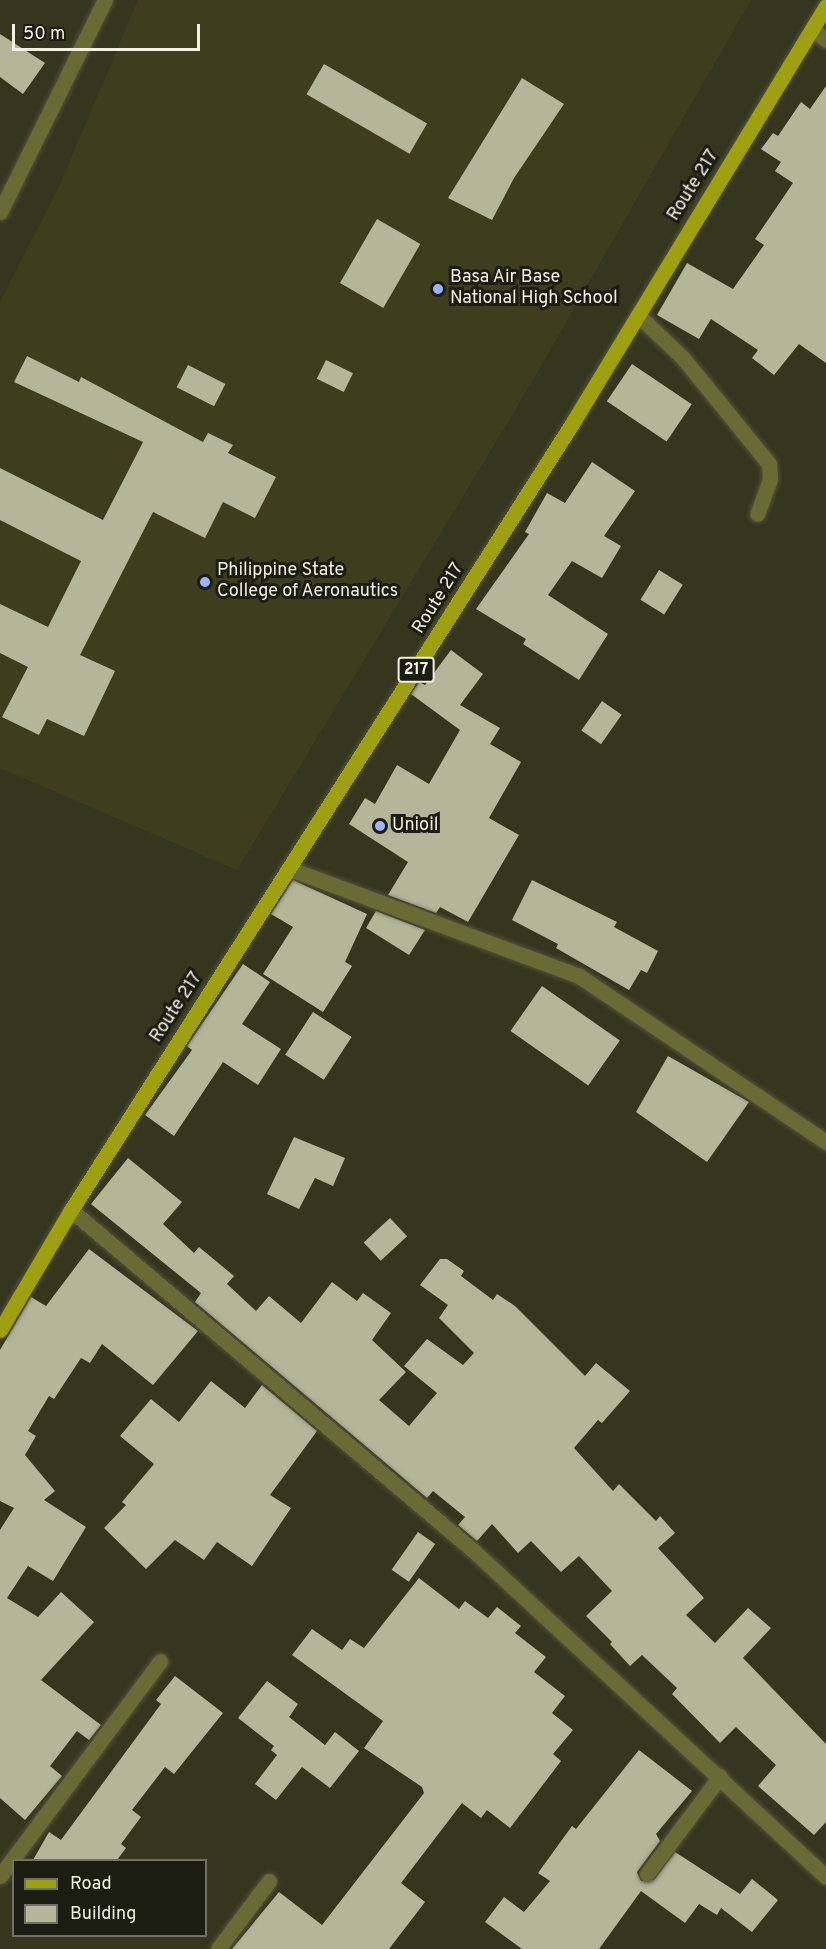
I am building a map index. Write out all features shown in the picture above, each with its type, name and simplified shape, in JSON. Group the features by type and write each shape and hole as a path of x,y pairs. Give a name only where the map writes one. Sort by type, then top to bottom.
{"main road":[{"name":"Route 217","path":"0,1330 71,1210 290,869 638,315 826,6"}],"street":[{"path":"0,212 105,0"},
{"path":"812,30 826,40"},
{"path":"638,315 683,358 769,464 770,479 757,514"},
{"path":"290,869 579,976 826,1142"},
{"path":"71,1210 475,1552 720,1776 826,1877"},
{"path":"13,1859 160,1661"},
{"path":"647,1874 720,1776"},
{"path":"0,1876 12,1860"},
{"path":"218,1949 269,1881"}],"shaded area":[{"path":"138,0 751,0 523,397 237,870 0,768 0,302 61,182"}],"building":[{"path":"0,34 45,63 23,94 0,77"},
{"path":"324,64 427,124 410,154 306,94"},
{"path":"522,78 564,104 514,178 492,220 448,198"},
{"path":"826,86 826,363 799,344 774,375 752,358 758,350 711,319 699,339 657,315 687,263 733,289 764,245 755,239 793,183 775,171 781,162 761,149 773,133 778,136 801,102 810,109"},
{"path":"377,219 420,244 383,308 340,283"},
{"path":"27,356 79,382 81,377 203,442 208,433 233,445 228,453 276,477 255,518 223,502 205,538 153,512 80,655 115,671 84,736 47,719 39,735 2,717 28,667 0,653 0,604 48,627 81,561 0,520 0,468 103,520 143,442 14,382"},
{"path":"326,360 353,373 344,392 317,379"},
{"path":"632,364 692,404 667,442 607,401"},
{"path":"188,365 225,384 214,406 177,387"},
{"path":"592,462 635,491 604,536 621,546 602,578 572,561 548,595 608,634 579,680 523,644 526,639 476,609 529,534 525,532 547,493 565,503"},
{"path":"659,570 683,585 664,615 640,600"},
{"path":"451,650 483,674 460,705 500,728 490,744 521,762 489,818 519,835 468,922 440,907 436,913 388,895 408,862 349,824 365,798 375,804 397,765 429,784 460,730 411,694 419,682 425,685"},
{"path":"602,701 622,715 601,744 581,730"},
{"path":"293,880 367,914 345,962 352,966 323,1012 263,974 293,927 271,914"},
{"path":"532,880 617,922 614,927 658,951 647,973 641,970 629,990 556,948 558,944 512,920"},
{"path":"376,911 425,930 409,955 366,928"},
{"path":"243,964 270,982 242,1024 281,1049 258,1085 223,1062 174,1136 145,1115 192,1050 187,1046"},
{"path":"542,986 620,1040 588,1086 510,1031"},
{"path":"313,1012 352,1037 324,1080 285,1055"},
{"path":"668,1056 749,1102 707,1162 636,1112"},
{"path":"294,1137 345,1158 333,1186 315,1178 299,1209 267,1194"},
{"path":"128,1158 182,1202 163,1224 194,1253 199,1247 234,1276 227,1284 256,1311 269,1296 301,1323 332,1282 357,1301 363,1293 391,1313 372,1340 406,1372 379,1400 409,1426 437,1393 404,1366 427,1339 463,1365 474,1353 439,1318 448,1305 420,1285 440,1259 447,1259 464,1271 461,1276 493,1300 497,1294 515,1306 585,1376 596,1363 630,1391 602,1423 598,1420 574,1448 613,1491 619,1484 656,1521 660,1516 675,1533 658,1548 704,1598 686,1615 715,1643 748,1608 771,1628 743,1658 826,1744 826,1822 814,1835 758,1786 776,1765 736,1727 720,1743 672,1694 677,1688 642,1655 630,1666 610,1644 612,1642 586,1616 612,1591 579,1556 561,1572 531,1541 518,1553 492,1524 477,1541 458,1525 465,1517 433,1491 427,1498 195,1302 201,1293 91,1204"},
{"path":"390,1218 407,1236 381,1261 364,1243"},
{"path":"89,1249 198,1331 153,1385 102,1344 90,1363 81,1358 54,1399 49,1396 28,1431 36,1436 25,1455 55,1491 44,1500 86,1527 53,1581 28,1566 7,1598 38,1617 61,1592 94,1622 41,1680 101,1725 89,1740 77,1731 50,1766 62,1776 25,1820 0,1798 0,1530 14,1508 0,1501 0,1350 31,1297 46,1306"},
{"path":"211,1381 245,1408 262,1385 317,1431 270,1495 291,1508 252,1566 217,1542 204,1560 175,1540 146,1569 104,1528 126,1505 122,1502 154,1464 120,1436 151,1399 179,1422"},
{"path":"418,1532 435,1544 409,1582 392,1570"},
{"path":"419,1578 459,1609 465,1601 488,1618 497,1607 521,1626 515,1633 546,1657 534,1672 565,1696 552,1713 573,1730 553,1754 561,1761 510,1828 487,1810 481,1818 462,1803 401,1883 425,1902 389,1949 232,1949 279,1892 322,1925 424,1793 422,1787 364,1748 383,1721 292,1655 312,1629 342,1650 350,1639 364,1648"},
{"path":"175,1676 223,1713 174,1774 165,1767 132,1810 141,1817 121,1844 126,1848 118,1859 34,1859 49,1832 61,1840 161,1704 156,1700"},
{"path":"267,1681 298,1704 289,1717 325,1745 335,1732 359,1751 330,1788 302,1767 276,1800 255,1784 277,1755 271,1750 274,1746 238,1718"},
{"path":"639,1750 692,1791 656,1834 660,1841 637,1872 641,1881 654,1880 675,1852 740,1894 752,1879 778,1900 752,1932 721,1908 717,1915 699,1904 685,1923 641,1891 599,1949 522,1949 485,1922 504,1897 524,1912 550,1881 538,1873 572,1826 576,1829"}],"place":[{"name":"Basa Air Base National High School","path":"438,289"},
{"name":"Philippine State College of Aeronautics","path":"205,582"},
{"name":"Unioil","path":"380,826"}]}
